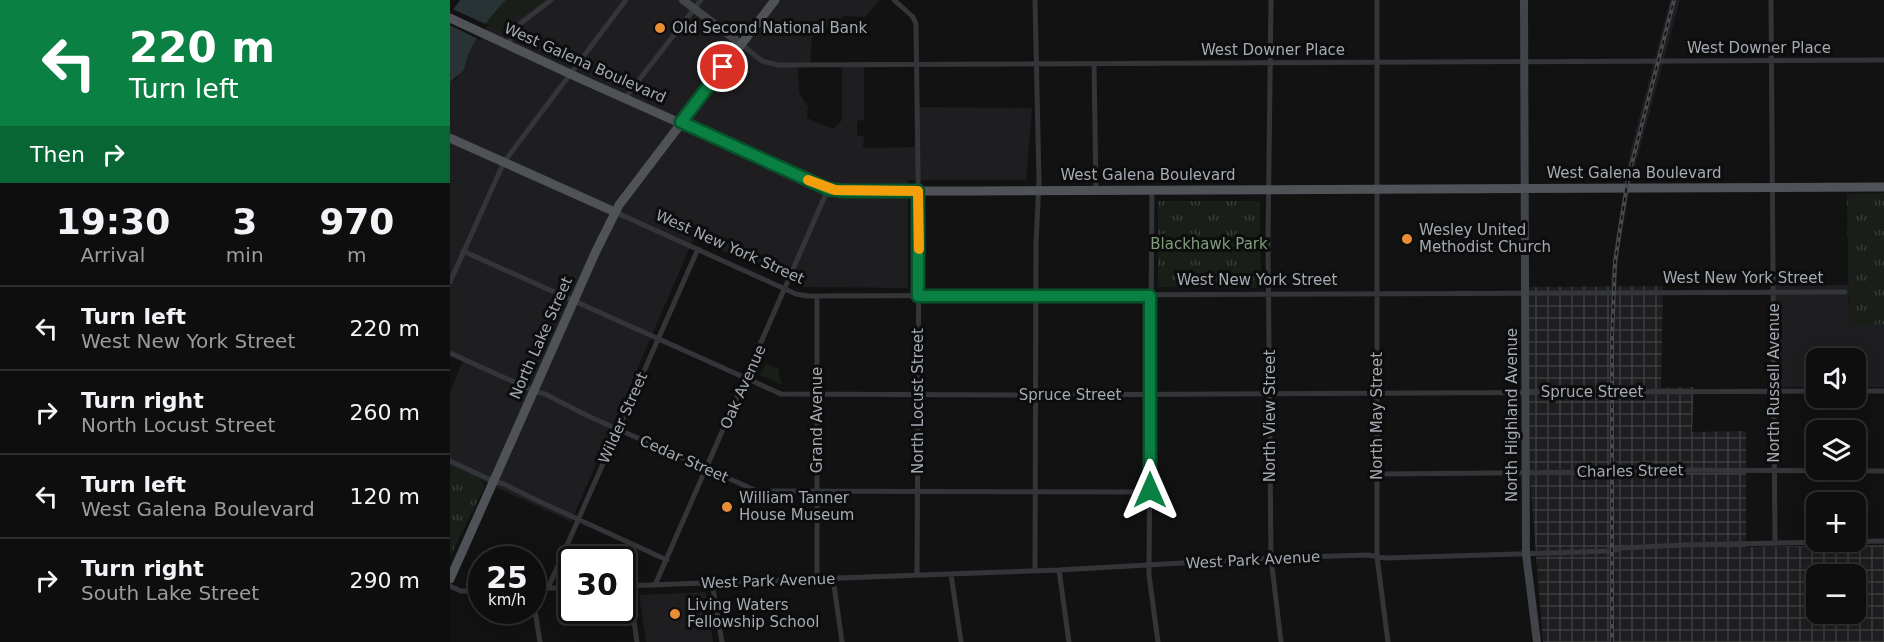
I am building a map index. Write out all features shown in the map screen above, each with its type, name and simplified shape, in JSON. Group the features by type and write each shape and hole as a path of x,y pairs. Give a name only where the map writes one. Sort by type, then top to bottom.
{"main road":[{"name":"North Lake Street","path":"450,579 615,212 775,0"},
{"name":"West Galena Boulevard","path":"450,18 828,189 843,191 1884,187"},
{"name":"West New York Street","path":"450,138 615,212"}],"street":[{"path":"507,45 521,22 551,0"},
{"path":"450,282 504,162 626,0"},
{"name":"West Downer Place","path":"683,0 762,62 769,64 1884,60"},
{"path":"625,98 701,0"},
{"path":"894,0 901,5 906,0"},
{"path":"1035,0 1039,181 1037,191 1035,571"},
{"name":"North View Street","path":"1271,0 1268,189 1271,558 1281,642"},
{"name":"North May Street","path":"1377,0 1377,557 1388,642"},
{"name":"North Highland Avenue","path":"1524,0 1526,554 1537,642"},
{"name":"North Russell Avenue","path":"1771,0 1775,544"},
{"name":"North Locust Street","path":"901,5 913,17 916,24 917,575"},
{"path":"1094,64 1096,191"},
{"name":"Oak Avenue","path":"656,585 828,189"},
{"path":"1152,190 1149,565 1158,642"},
{"name":"West New York Street","path":"615,212 802,296 1845,292"},
{"name":"Wilder Street","path":"548,588 699,249"},
{"name":"Spruce Street","path":"463,251 781,394 1806,391"},
{"name":"Grand Avenue","path":"817,296 817,579"},
{"name":"Cedar Street","path":"450,353 757,491 1150,492"},
{"path":"1866,391 1884,391"},
{"path":"450,462 504,484 667,560"},
{"name":"Charles Street","path":"1377,474 1658,470 1884,471"},
{"name":"West Park Avenue","path":"636,586 1059,570 1271,558 1526,554 1611,551 1622,548 1683,545 1884,541"},
{"path":"1059,570 1069,642"},
{"path":"951,574 961,642"},
{"path":"833,578 842,642"},
{"path":"712,583 722,642"},
{"path":"450,586 461,591 468,591"},
{"path":"548,588 558,588"},
{"path":"537,624 540,642"},
{"path":"633,624 637,642"}],"shaded area":[{"path":"460,0 506,0 480,32 464,70 450,82 450,14"},
{"path":"506,0 880,0 865,17 844,16 812,37 810,67 798,67 799,93 808,107 807,118 833,129 842,120 842,66 864,66 864,120 857,121 857,136 864,136 863,148 916,147 916,107 1032,108 1026,180 908,180 908,288 803,287 694,238 571,522 450,466 450,392 463,361 450,355 450,82 456,79 490,15"},
{"path":"1670,0 1680,0 1631,182 1619,251 1615,305 1609,642 1610,289 1614,249 1630,152"},
{"path":"1775,285 1848,285 1849,325 1884,324 1884,387 1866,387 1866,348 1806,348 1806,387 1777,387"},
{"path":"1663,286 1661,388 1694,387 1692,432 1746,431 1746,547 1806,546 1806,552 1866,552 1866,545 1884,545 1884,642 1543,642 1529,466 1528,287"},
{"name":"Living Waters Fellowship School","path":"706,592 713,642 646,642 639,595"}],"green space":[{"path":"506,0 545,0 522,17 518,14 510,23 514,27 509,36 485,24 490,15"},
{"path":"1884,193 1884,324 1849,326 1847,194"},
{"name":"Blackhawk Park","path":"1158,201 1260,201 1261,288 1158,287"},
{"path":"766,363 778,369 782,385 760,375"},
{"path":"450,466 481,479 485,486 450,557"}],"pier":[{"path":"450,8 488,25 480,40 450,25"}],"railway":[{"path":"1612,642 1612,339 1615,262 1628,178 1674,0"}],"slow traffic":[{"path":"808,180 828,189 843,191 918,191 919,249"}],"place":[{"name":"Old Second National Bank","path":"660,28"},
{"name":"Wesley United Methodist Church","path":"1407,239"},
{"name":"William Tanner House Museum","path":"727,507"},
{"name":"Living Waters Fellowship School","path":"675,614"}],"route":[{"path":"723,67 681,122 828,189 918,191 918,296 1150,296 1150,490"}]}
